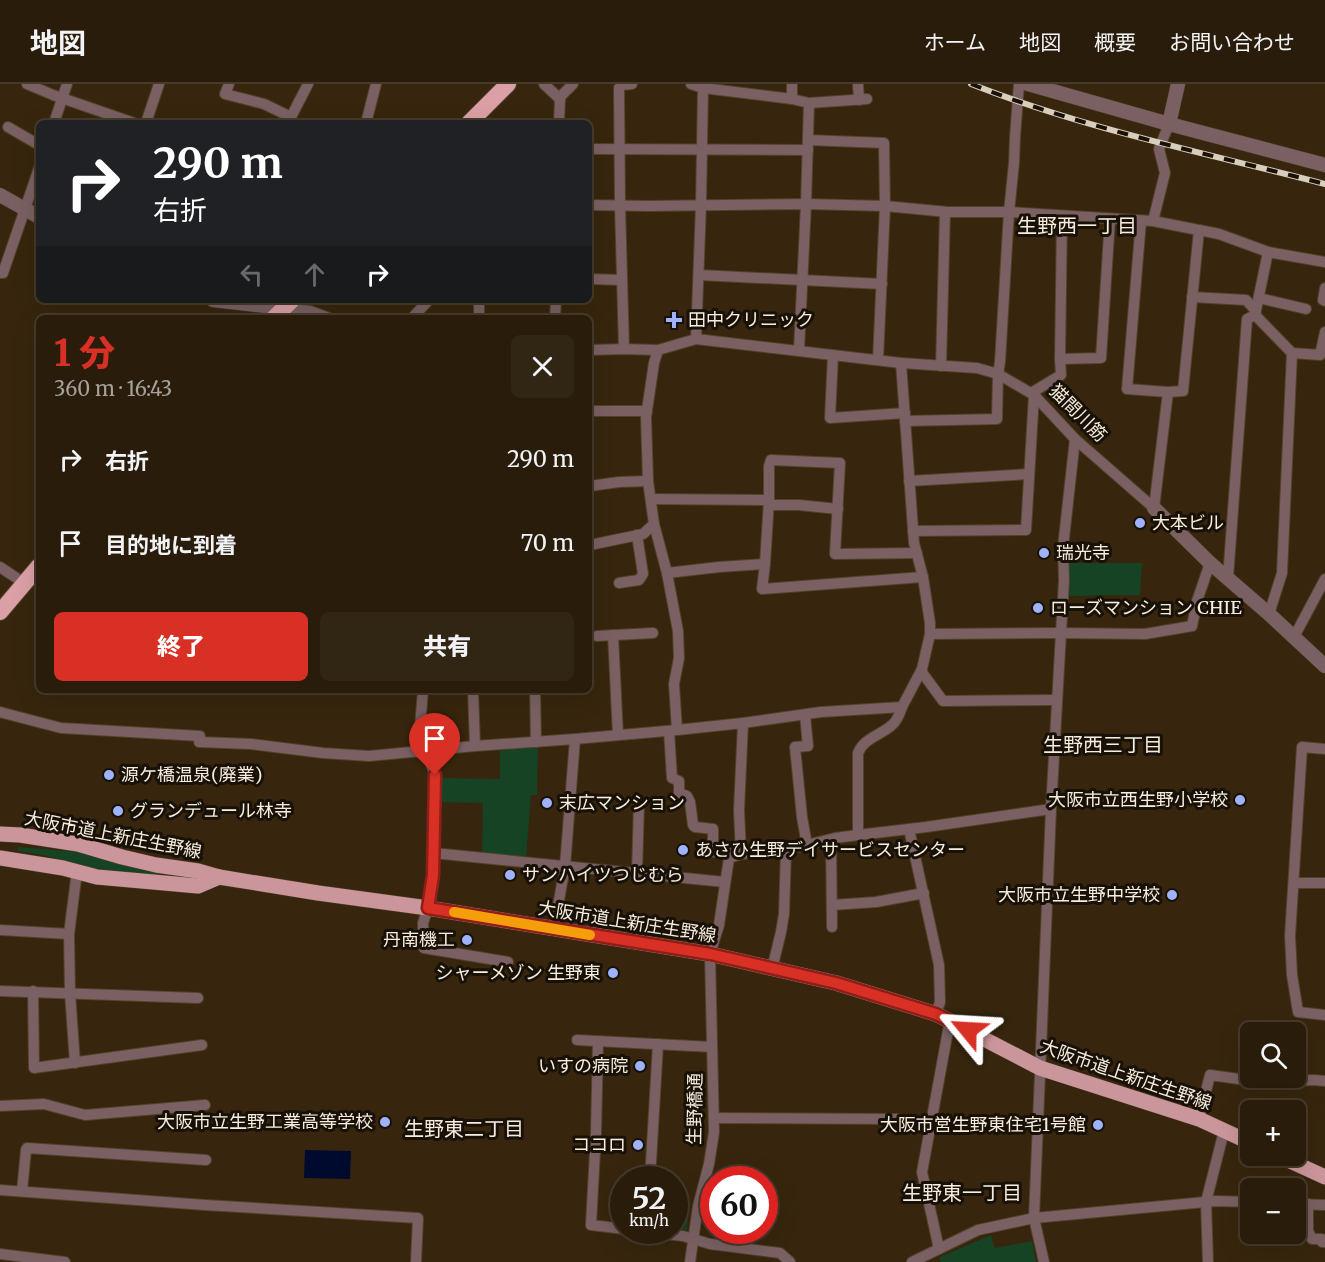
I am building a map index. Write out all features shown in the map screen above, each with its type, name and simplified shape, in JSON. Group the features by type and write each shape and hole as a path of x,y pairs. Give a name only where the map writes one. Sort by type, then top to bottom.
{"highway":[{"path":"472,120 508,84"},
{"path":"0,612 36,569"}],"main road":[{"name":"大阪市道上新庄生野線","path":"2,836 20,835 78,844 133,860 198,871 219,877 710,954 836,983 943,1017 1040,1068 1199,1119 1240,1138"},
{"name":"大阪市道上新庄生野線","path":"0,858 63,868 97,877 198,886 219,877"},
{"path":"1301,1166 1325,1177"}],"street":[{"path":"27,84 126,120"},
{"path":"55,120 67,84"},
{"path":"147,120 159,84"},
{"path":"229,84 225,94 264,104 290,120 308,84"},
{"path":"367,120 376,84"},
{"path":"544,84 559,98"},
{"path":"559,120 559,98 573,84"},
{"path":"624,349 619,88 622,85 632,84"},
{"path":"691,84 703,88 809,103 863,100 858,84"},
{"path":"792,84 792,99"},
{"path":"833,355 830,418 998,419 998,374 1019,84"},
{"path":"1028,84 1325,165"},
{"path":"1153,221 1165,173 1159,149 1169,124 1179,84"},
{"path":"696,339 703,88"},
{"path":"799,351 809,103"},
{"path":"8,127 36,143"},
{"path":"592,149 702,149 884,143 885,206 879,360"},
{"path":"0,273 3,273 36,177"},
{"path":"0,195 36,215"},
{"path":"592,205 885,206 945,212 1009,212 1153,221 1219,234 1268,252 1325,262"},
{"path":"941,366 945,212"},
{"path":"913,531 1026,530 1032,394 1061,375 1062,216"},
{"path":"1060,359 1101,358 1110,219"},
{"path":"1141,221 1127,389 1184,391 1198,230"},
{"path":"1228,578 1247,319 1256,313 1268,252"},
{"path":"699,275 882,284"},
{"path":"592,279 622,280"},
{"path":"1325,288 1323,300 1325,301"},
{"path":"1192,297 1246,300 1292,353 1320,355 1325,332"},
{"path":"1259,298 1306,309"},
{"path":"251,303 310,311 321,315"},
{"path":"415,315 426,303"},
{"name":"猫間川筋","path":"592,350 658,350 696,339 901,363 977,369 998,374 1032,394 1076,439 1155,508 1210,563 1325,666"},
{"path":"658,350 647,411 648,482 654,524 667,573 678,631 680,658 674,684 672,778 679,781 679,793 687,796 690,802 693,825 713,828 713,852 727,852 729,858 741,854 786,850 858,835 1051,809"},
{"path":"1269,614 1282,573 1292,353"},
{"path":"858,835 858,753 863,744 892,725 899,717 921,671 930,634 913,531 901,363"},
{"path":"1155,508 1168,392"},
{"path":"592,411 647,411"},
{"path":"1044,1262 1034,1218 1056,700 1064,580 1063,547 1076,439"},
{"path":"917,553 836,554 840,464 771,460 768,466 769,503 762,589 922,577"},
{"path":"909,481 1029,474"},
{"path":"592,486 619,482 648,482"},
{"path":"651,499 769,503 838,509"},
{"path":"592,545 643,534 654,524"},
{"path":"619,583 639,580 643,574 637,535"},
{"path":"930,634 1145,634 1192,626 1197,601 1210,563"},
{"path":"667,573 765,564"},
{"path":"0,567 24,583"},
{"path":"1294,637 1325,579"},
{"path":"597,636 645,630"},
{"path":"613,635 618,735"},
{"path":"921,671 943,701 1056,700"},
{"path":"423,693 422,751 435,775 433,875 428,908 423,923 424,948 508,962"},
{"path":"473,693 475,746"},
{"path":"535,693 536,742"},
{"path":"0,712 61,728 369,756 673,731 805,715 902,707"},
{"path":"805,715 808,746 795,747 807,845"},
{"path":"741,854 743,723"},
{"path":"554,929 565,866 575,739"},
{"path":"1325,749 1302,747 1290,936 1292,975 1298,1012 1325,1015"},
{"path":"637,873 639,803"},
{"path":"909,829 939,965 940,1002 943,1017 922,1172 937,1254"},
{"path":"831,840 832,927"},
{"path":"772,969 781,932 786,886 786,850"},
{"path":"434,853 725,882"},
{"name":"生野橋通","path":"690,1262 698,1206 709,1164 714,1132 710,954 718,925 729,858"},
{"path":"75,1063 69,934 77,871"},
{"path":"1293,883 1325,883"},
{"path":"832,905 876,902 924,893"},
{"path":"0,930 69,934"},
{"path":"0,991 198,998"},
{"path":"33,991 34,1068 202,1045"},
{"path":"577,1040 712,1047"},
{"path":"598,1041 591,1225 610,1227"},
{"path":"651,1166 658,1044"},
{"path":"1199,1119 1210,1075 1261,1082 1325,1081"},
{"path":"0,1106 44,1104 85,1115 205,1105"},
{"path":"714,1118 896,1119 930,1126"},
{"path":"1208,1262 1206,1202 1224,1131"},
{"path":"22,1191 27,1148 206,1160"},
{"path":"0,1190 418,1218 416,1262"},
{"path":"912,1262 937,1254 978,1230 1034,1218 1216,1200 1240,1201"},
{"path":"1325,1205 1308,1204 1308,1231 1312,1239 1322,1239 1322,1242 1325,1242"},
{"path":"688,1238 710,1244 780,1253 790,1262"},
{"path":"0,1254 65,1262"}],"green space":[{"path":"1067,563 1142,563 1140,595 1066,596"},
{"path":"538,747 537,795 531,795 526,858 482,855 483,803 439,802 440,778 500,779 500,750"},
{"path":"18,847 90,853 160,869 159,876 90,868 44,855 18,851"},
{"path":"991,1235 995,1248 1032,1241 1036,1262 940,1262 940,1257"}],"water":[{"path":"305,1150 351,1151 350,1179 304,1178"}],"railway":[{"path":"971,84 1102,127 1325,184"}],"slow traffic":[{"path":"454,912 590,935"}],"place":[{"name":"田中クリニック","path":"674,320"},
{"name":"大本ビル","path":"1140,523"},
{"name":"瑞光寺","path":"1044,553"},
{"name":"ローズマンション CHIE","path":"1038,608"},
{"name":"源ケ橋温泉(廃業)","path":"109,775"},
{"name":"大阪市立西生野小学校","path":"1240,800"},
{"name":"末広マンション","path":"547,803"},
{"name":"グランデュール林寺","path":"118,811"},
{"name":"あさひ生野デイサービスセンター","path":"683,850"},
{"name":"サンハイツつじむら","path":"510,875"},
{"name":"大阪市立生野中学校","path":"1172,895"},
{"name":"丹南機工","path":"467,940"},
{"name":"シャーメゾン 生野東","path":"613,973"},
{"name":"いすの病院","path":"640,1066"},
{"name":"大阪市立生野工業高等学校","path":"385,1122"},
{"name":"大阪市営生野東住宅1号館","path":"1098,1125"},
{"name":"ココロ","path":"638,1145"}],"district":[{"name":"生野西一丁目","path":"1077,226"},
{"name":"生野西三丁目","path":"1103,745"},
{"name":"生野東二丁目","path":"464,1129"},
{"name":"生野東一丁目","path":"962,1193"}],"route":[{"path":"435,775 433,875 428,908 710,954 836,983 936,1014 968,1030"}]}
